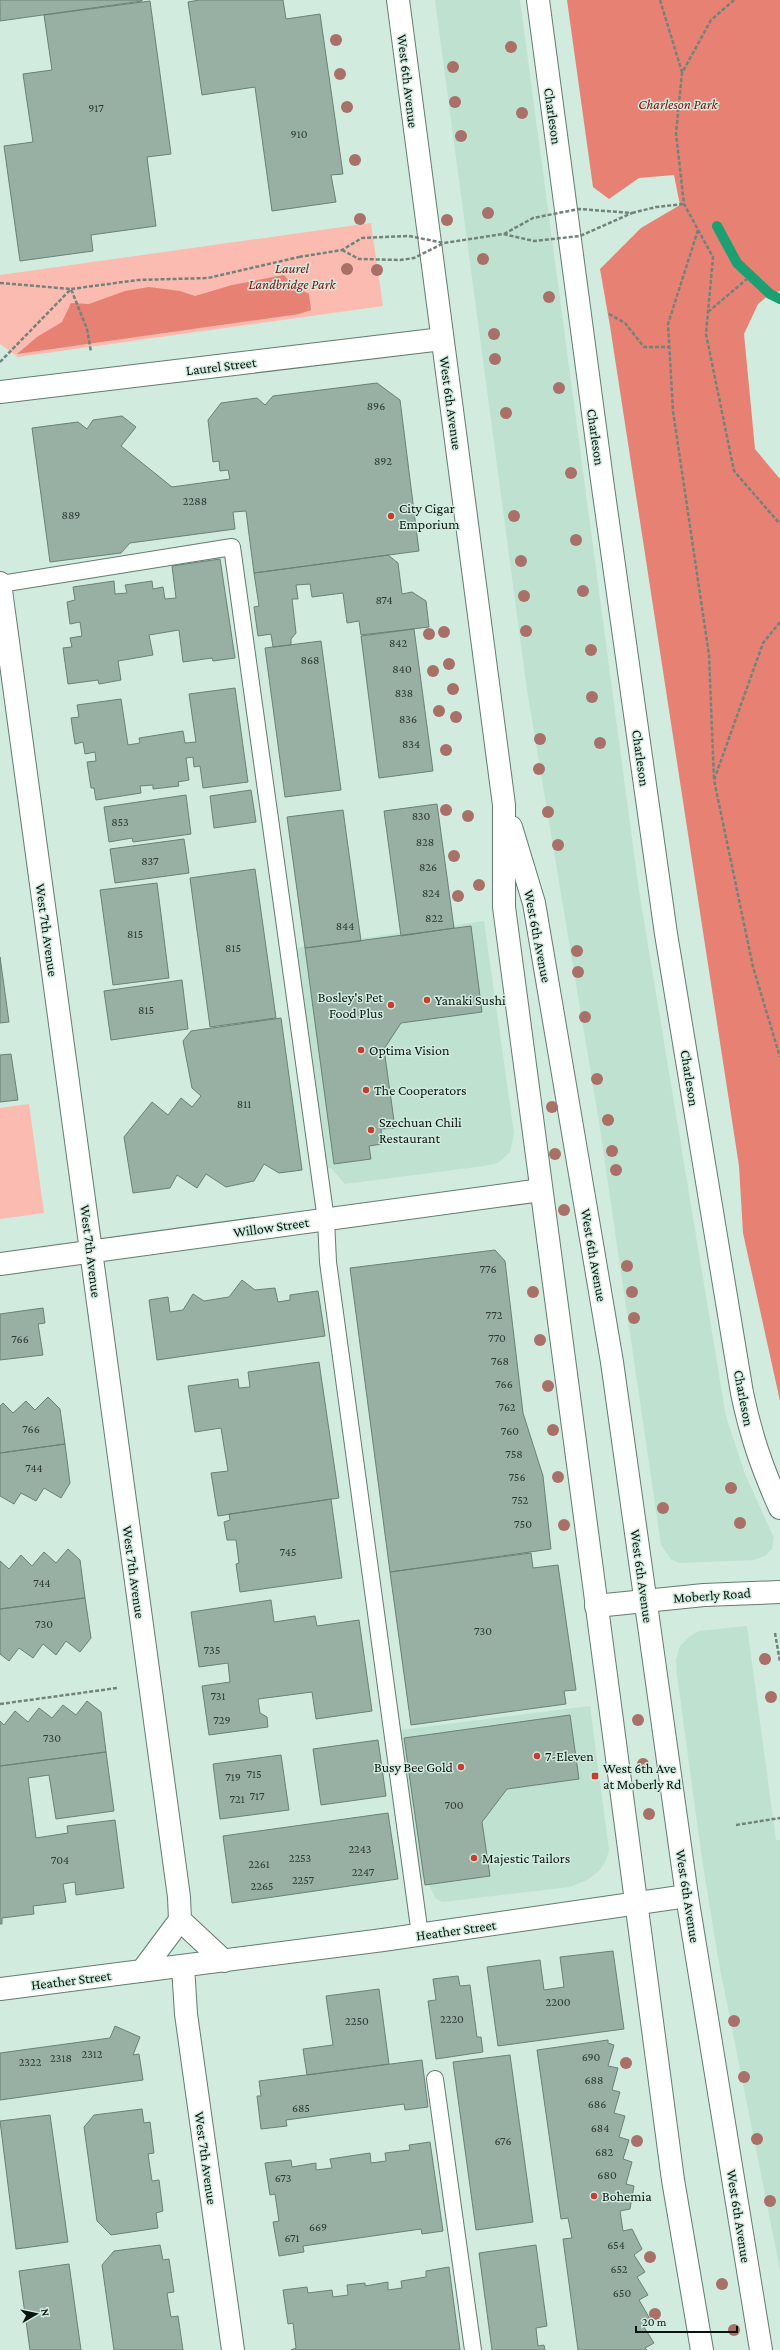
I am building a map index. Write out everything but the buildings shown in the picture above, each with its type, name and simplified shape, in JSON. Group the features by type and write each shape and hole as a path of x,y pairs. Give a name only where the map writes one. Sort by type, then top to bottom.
{"street":[{"name":"West 6th Avenue","path":"398,0 504,805 504,907 673,2180 702,2350"},
{"name":"Charleson","path":"538,0 580,316 666,934 741,1385 751,1435 761,1465 780,1508"},
{"name":"Laurel Street","path":"0,392 442,338"},
{"name":"West 7th Avenue","path":"0,583 178,1889 180,1920"},
{"name":"West 6th Avenue","path":"504,805 534,903 612,1362 687,1896 761,2350"},
{"name":"Willow Street","path":"0,1264 541,1190"},
{"name":"Moberly Road","path":"596,1606 645,1600 722,1594 780,1592"},
{"name":"Heather Street","path":"0,1989 420,1935 687,1896"},
{"path":"142,1971 180,1920 224,1960"},
{"name":"West 7th Avenue","path":"183,1966 186,2014 233,2350"}],"lane":[{"path":"0,583 232,547 326,1220 328,1262 420,1935"},
{"path":"436,2078 473,2350"}],"path":[{"path":"660,0 682,73 676,134 684,204 713,257 706,334 734,471 780,524"},
{"path":"682,73 711,20 734,0"},
{"path":"503,234 534,241 580,236 632,214 656,207 684,204"},
{"path":"342,250 360,259 400,260 414,258 444,243 503,234 533,218 579,209 632,214"},
{"path":"698,230 668,324 673,411 709,655 714,780 753,967 780,1057"},
{"path":"0,283 71,289 138,280 208,278 300,257 342,250 362,238 409,236 444,243"},
{"path":"708,312 748,278"},
{"path":"71,289 87,329 92,353"},
{"path":"0,362 4,356 71,289"},
{"path":"580,316 606,312 625,323 644,347 669,346"},
{"path":"714,780 763,643 780,622"},
{"path":"774,1633 780,1662"},
{"path":"0,1704 117,1688"},
{"path":"736,1825 780,1818"}],"shaded area":[{"path":"435,0 520,0 639,891 726,1417 745,1474 774,1538 772,1549 765,1556 754,1560 679,1563 671,1559 661,1545 599,1122 527,690"},
{"path":"484,921 514,1133 510,1152 498,1163 484,1166 345,1184 331,1168 318,1170 288,949"},
{"path":"747,1626 776,1840 780,1840 780,2270 718,1958 702,1859 676,1660 680,1646 690,1636 699,1631"},
{"path":"590,1706 609,1851 605,1862 599,1871 587,1880 570,1887 442,1902 435,1898 427,1880 413,1882 392,1731"}],"green space":[{"name":"Charleson Park","path":"567,0 780,0 780,291 770,294 758,304 744,334 755,449 780,479 780,1401 743,1233 739,1166 600,269 641,228 680,205 674,175 639,178 609,199 593,187"},
{"name":"Laurel Landbridge Park","path":"371,223 383,306 18,357 0,344 0,275"},
{"path":"284,275 293,286 309,294 311,310 299,314 17,354 37,337 62,322 71,303 89,304 125,291 149,287 180,291 195,296 232,285"},
{"path":"29,1104 44,1213 0,1219 0,1108"}],"waterway":[{"path":"717,226 737,263 770,294 780,299"}],"place":[{"name":"City Cigar Emporium","path":"391,516"},
{"name":"Yanaki Sushi","path":"427,1000"},
{"name":"Bosley's Pet Food Plus","path":"391,1005"},
{"name":"Optima Vision","path":"361,1050"},
{"name":"The Cooperators","path":"366,1090"},
{"name":"Szechuan Chili Restaurant","path":"371,1130"},
{"name":"7-Eleven","path":"537,1756"},
{"name":"Busy Bee Gold","path":"461,1767"},
{"name":"West 6th Ave at Moberly Rd","path":"595,1776"},
{"name":"Majestic Tailors","path":"474,1858"},
{"name":"Bohemia","path":"594,2196"}]}
